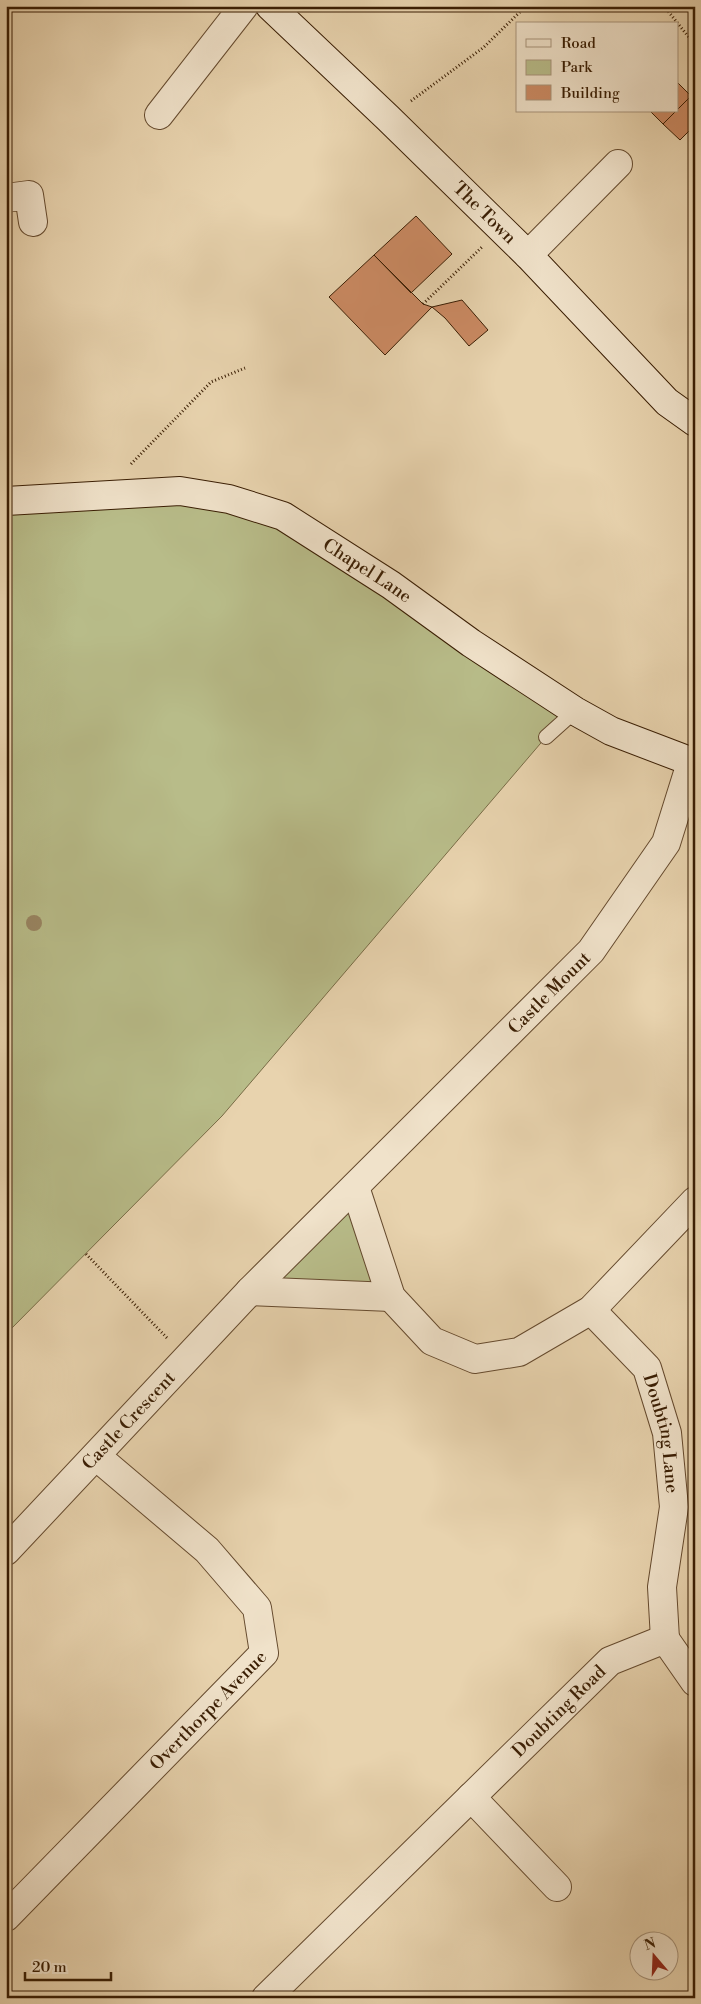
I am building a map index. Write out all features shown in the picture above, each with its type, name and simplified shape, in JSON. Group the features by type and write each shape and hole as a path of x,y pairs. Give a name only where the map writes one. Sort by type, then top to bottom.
{"street":[{"path":"159,115 244,6"},
{"name":"The Town","path":"270,6 501,228 667,402 695,422"},
{"path":"528,255 618,164"},
{"path":"6,198 30,195 33,222"},
{"name":"Chapel Lane","path":"6,501 180,490 229,499 283,516 390,585 471,643 575,712 611,731 693,763"},
{"name":"Castle Mount","path":"250,1292 591,951 666,843 693,763"},
{"path":"355,1187 391,1298 432,1340 475,1358 519,1352 591,1310 695,1201"},
{"path":"250,1292 391,1298"},
{"name":"Castle Crescent","path":"6,1550 250,1292"},
{"name":"Doubting Lane","path":"591,1310 647,1368 668,1433 674,1507 662,1587 665,1639"},
{"name":"Overthorpe Avenue","path":"6,1916 264,1653 257,1608 207,1550 96,1456"},
{"path":"665,1639 695,1682"},
{"name":"Doubting Road","path":"266,1998 610,1661 665,1639"},
{"path":"471,1797 557,1887"}],"lane":[{"path":"546,737 575,712"}],"path":[{"path":"388,118 484,47 526,6"},
{"path":"664,6 677,22"},
{"path":"678,24 695,45"},
{"path":"423,304 501,228"},
{"path":"101,495 211,382 245,368"},
{"path":"86,1254 188,1359"}],"green space":[{"path":"180,491 283,516 575,711 546,737 222,1116 6,1334 6,501"},
{"path":"355,1187 391,1297 250,1291"}],"building":[{"path":"678,83 691,96 678,109"},
{"path":"691,96 695,100 695,125 680,140 663,124 675,112 678,112 678,109"},
{"path":"651,112 675,112 663,124"},
{"path":"416,216 452,254 411,293 374,255"},
{"path":"374,255 423,304 432,307 385,355 329,297"},
{"path":"462,300 488,330 469,346 445,318 432,307"}]}
